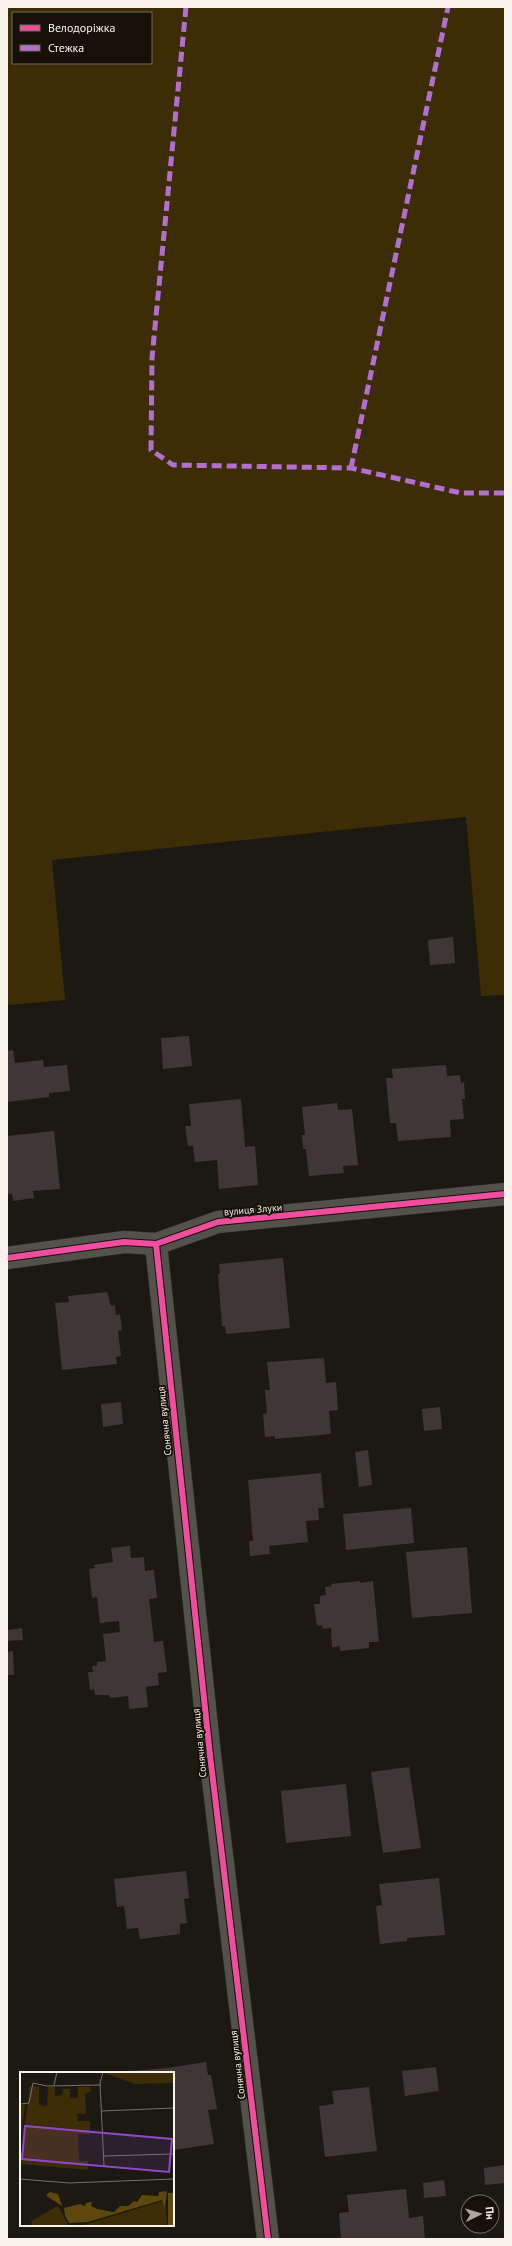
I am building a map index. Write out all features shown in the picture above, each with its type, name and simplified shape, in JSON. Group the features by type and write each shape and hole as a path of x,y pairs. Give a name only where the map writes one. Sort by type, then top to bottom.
{"street":[{"name":"вулиця Злуки","path":"7,1258 124,1242 156,1244 218,1222 505,1194"},
{"name":"Сонячна вулиця","path":"156,1244 209,1748 268,2239"}],"shaded area":[{"path":"7,7 505,7 505,995 481,996 466,817 52,860 65,1000 7,1005"}],"building":[{"path":"453,937 455,963 430,965 428,940"},
{"path":"189,1036 192,1066 163,1069 161,1038"},
{"path":"13,1050 15,1063 43,1060 44,1067 67,1065 70,1091 49,1093 49,1097 7,1102 7,1051"},
{"path":"446,1065 447,1076 460,1075 461,1083 464,1082 465,1099 462,1099 464,1119 450,1120 451,1137 398,1141 396,1123 390,1123 386,1078 393,1078 392,1069"},
{"path":"241,1099 245,1147 255,1146 258,1185 219,1189 217,1160 195,1162 193,1146 188,1146 185,1126 191,1126 189,1104"},
{"path":"337,1103 338,1110 352,1109 358,1165 343,1166 344,1173 309,1176 306,1149 303,1149 302,1135 305,1135 302,1107"},
{"path":"54,1131 60,1189 33,1191 34,1198 13,1201 12,1194 7,1194 7,1136"},
{"path":"283,1258 290,1328 226,1334 225,1326 222,1326 218,1274 220,1274 219,1264"},
{"path":"107,1292 111,1306 115,1305 116,1315 120,1314 122,1330 118,1331 121,1356 116,1357 117,1364 62,1370 55,1303 69,1302 68,1296"},
{"path":"324,1358 326,1383 336,1382 338,1410 329,1411 331,1434 275,1439 275,1436 265,1437 263,1414 267,1413 265,1390 270,1390 267,1362"},
{"path":"121,1402 123,1424 103,1427 101,1404"},
{"path":"440,1407 442,1429 424,1431 422,1409"},
{"path":"368,1450 372,1485 359,1487 355,1452"},
{"path":"321,1473 324,1508 318,1508 319,1520 306,1521 308,1542 269,1546 270,1554 250,1556 249,1541 253,1541 248,1480"},
{"path":"411,1508 414,1543 346,1550 343,1514"},
{"path":"130,1546 131,1558 144,1557 145,1571 154,1570 157,1598 149,1599 154,1642 163,1641 167,1672 158,1673 159,1685 146,1687 148,1707 129,1709 128,1696 110,1698 109,1695 95,1695 94,1689 90,1690 88,1672 93,1672 92,1666 97,1666 97,1662 106,1661 103,1634 120,1632 119,1621 100,1623 97,1597 92,1598 89,1569 95,1568 94,1565 113,1562 111,1548"},
{"path":"467,1547 472,1613 412,1618 406,1552"},
{"path":"360,1581 360,1583 373,1581 379,1642 369,1642 369,1648 340,1651 340,1646 332,1647 331,1628 323,1629 322,1625 317,1626 314,1604 320,1604 320,1596 326,1595 325,1587 332,1586 331,1584"},
{"path":"22,1628 23,1640 7,1641 7,1630"},
{"path":"13,1651 14,1675 7,1675 7,1652"},
{"path":"409,1767 421,1848 383,1853 371,1772"},
{"path":"346,1784 351,1836 286,1843 281,1791"},
{"path":"186,1871 189,1898 184,1899 187,1923 180,1924 180,1934 140,1939 138,1928 127,1929 124,1906 117,1907 114,1879"},
{"path":"439,1878 445,1935 407,1938 407,1941 380,1944 376,1906 382,1905 379,1884"},
{"path":"206,2062 208,2075 211,2075 217,2109 208,2110 214,2144 174,2150 174,2072 120,2072 167,2068"},
{"path":"436,2067 439,2091 405,2096 402,2071"},
{"path":"369,2087 377,2151 325,2157 319,2106 334,2104 332,2091"},
{"path":"505,2165 505,2183 485,2185 484,2168"},
{"path":"444,2180 446,2196 424,2198 423,2183"},
{"path":"406,2189 409,2218 423,2216 425,2239 341,2239 339,2213 349,2212 347,2195"}],"marked path":[{"path":"186,7 152,358 151,450 173,465 351,468 461,493 505,493"},
{"path":"351,468 448,7"}],"cycle path":[{"path":"7,1258 124,1242 156,1244 218,1222 505,1194"},
{"path":"156,1244 210,1755 268,2239"}]}
